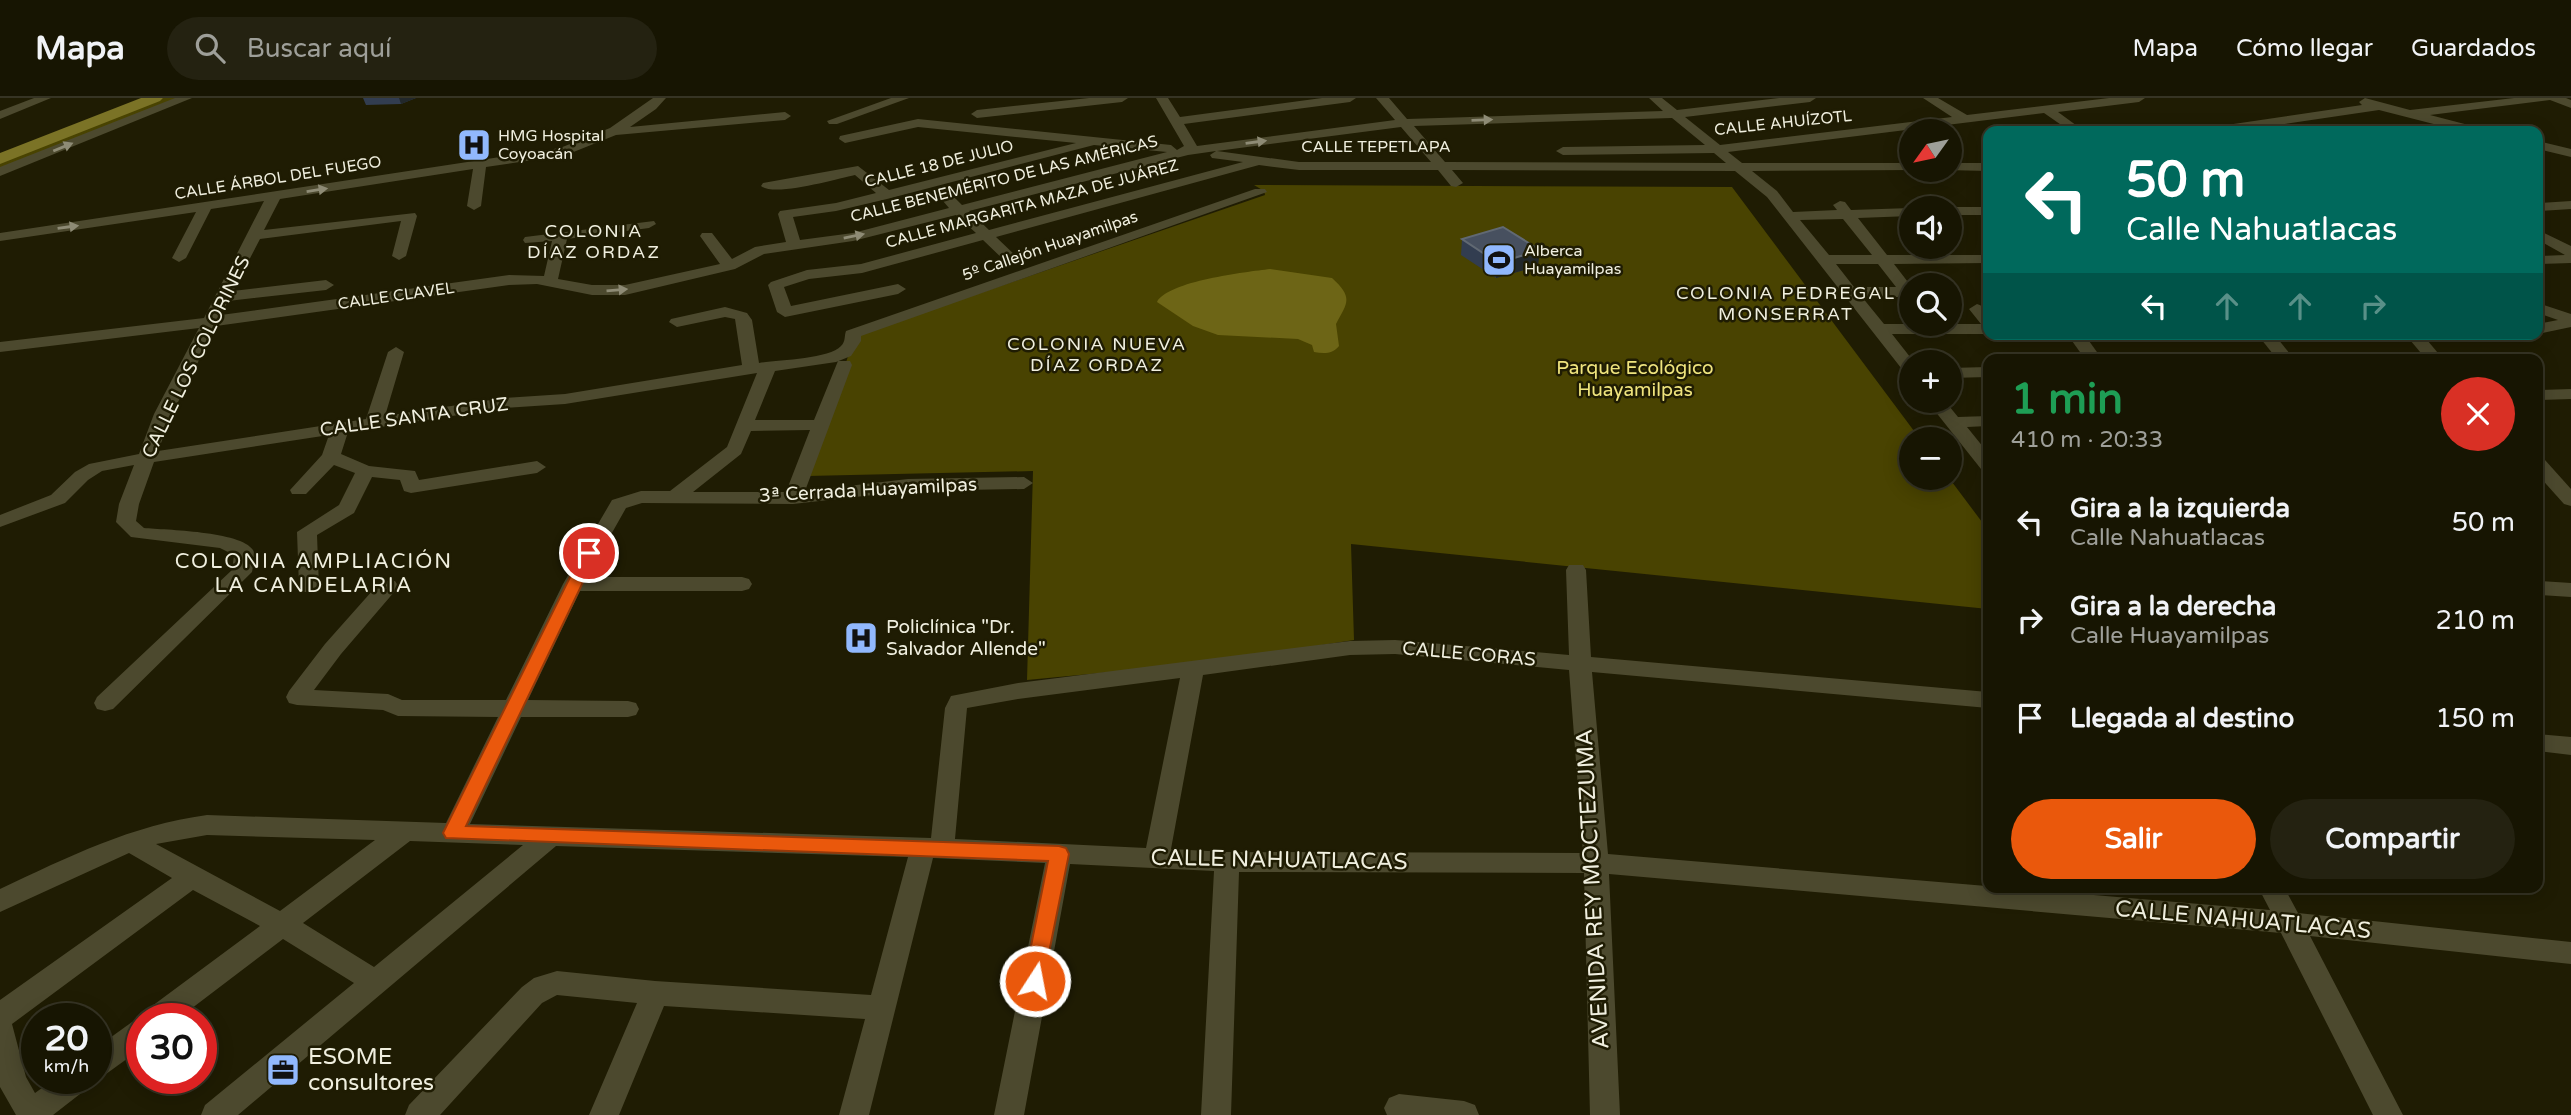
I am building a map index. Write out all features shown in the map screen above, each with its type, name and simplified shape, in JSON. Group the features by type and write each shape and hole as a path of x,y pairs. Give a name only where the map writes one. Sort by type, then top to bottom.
{"main road":[{"path":"0,148 131,98"},
{"path":"0,159 155,98"}],"street":[{"path":"0,115 45,98"},
{"path":"0,172 186,98"},
{"path":"606,135 652,107 660,98"},
{"path":"833,121 903,98"},
{"path":"975,98 979,121 1122,98"},
{"path":"1162,98 1191,146 1188,151"},
{"path":"1176,121 1350,98"},
{"path":"1382,98 1456,183"},
{"path":"1655,98 1772,194 1899,352"},
{"path":"1188,151 1403,123 1675,114 1810,98"},
{"path":"1929,98 1965,119"},
{"name":"CALLE AHUÍZOTL","path":"1553,151 1718,149 2139,98"},
{"path":"2349,98 2455,126"},
{"path":"2408,114 2546,98"},
{"path":"2555,98 2571,104"},
{"path":"2246,126 2379,106"},
{"path":"2047,110 2071,126"},
{"path":"857,113 890,129"},
{"path":"606,135 785,116"},
{"name":"CALLE TEPETLAPA","path":"845,139 918,123 979,121 1100,141 1299,166 1434,159 1899,167"},
{"name":"CALLE ÁRBOL DEL FUEGO","path":"0,237 561,152 606,135"},
{"name":"CALLE 18 DE JULIO","path":"790,244 785,214 836,207 1100,141"},
{"path":"2543,146 2571,144"},
{"path":"2543,146 2571,153"},
{"name":"CALLE BENEMÉRITO DE LAS AMÉRICAS","path":"790,244 853,237 1188,151"},
{"path":"1434,159 1498,152"},
{"path":"2543,161 2571,159"},
{"name":"CALLE MARGARITA MAZA DE JUÁREZ","path":"839,318 785,312 776,284 807,275 862,268 1265,161"},
{"path":"474,206 480,164"},
{"path":"1962,167 1983,167"},
{"path":"768,186 798,183 858,170 887,195"},
{"name":"5º Callejón Huayamilpas","path":"839,318 1260,192 1227,171"},
{"path":"930,184 1012,260"},
{"name":"CALLE LOS COLORINES","path":"105,703 242,572 244,552 224,542 138,533 126,522 129,504 163,414 274,197"},
{"path":"1817,200 1871,201"},
{"path":"1837,201 1899,279"},
{"path":"2543,207 2571,205"},
{"path":"179,258 205,207"},
{"path":"1962,211 1983,211"},
{"path":"1790,215 1899,212"},
{"path":"255,235 410,216 399,256"},
{"path":"530,240 649,224"},
{"path":"550,280 554,273 561,235"},
{"path":"707,236 730,266"},
{"path":"2543,237 2571,252"},
{"path":"790,244 807,275"},
{"name":"CALLE CLAVEL","path":"0,346 209,323 509,280 550,280 592,290 612,291 730,266 751,253 790,244"},
{"path":"1824,260 1983,259"},
{"path":"2543,260 2571,259"},
{"path":"223,297 326,285"},
{"path":"793,498 853,341 839,318 898,289"},
{"path":"1849,292 1899,292"},
{"path":"2543,310 2571,321"},
{"path":"676,496 735,450 745,426 759,367 741,316 725,312 677,322"},
{"path":"2543,328 2571,321"},
{"path":"1884,331 1983,329"},
{"path":"2080,340 2090,354"},
{"path":"2270,340 2282,354"},
{"path":"2418,340 2431,354"},
{"path":"374,423 396,352"},
{"name":"CALLE SANTA CRUZ","path":"0,522 58,499 68,492 78,476 92,468 504,403 565,399 759,367 830,358 845,359"},
{"path":"1962,373 1983,372"},
{"path":"2543,395 2571,394"},
{"path":"1946,413 1983,459"},
{"path":"1953,422 1983,421"},
{"path":"745,426 821,425"},
{"path":"299,490 331,457 340,428"},
{"path":"331,457 366,471 408,475 411,486 537,467"},
{"path":"309,587 307,532 347,509 366,471"},
{"path":"2543,471 2571,472"},
{"path":"2543,473 2571,500"},
{"name":"3ª Cerrada Huayamilpas","path":"573,584 613,511 628,499 676,496 793,498 908,485 1024,483"},
{"name":"AVENIDA REY MOCTEZUMA","path":"1576,570 1595,863 1605,1115"},
{"path":"453,833 573,584 742,584"},
{"path":"388,586 333,649 297,697 388,702 398,708 628,709"},
{"path":"2543,588 2571,590"},
{"name":"CALLE CORAS","path":"933,848 956,708 959,702 965,700 1005,693 1350,648 1395,647 1983,700"},
{"path":"1157,858 1193,670"},
{"path":"2543,743 2571,746"},
{"name":"CALLE NAHUATLACAS","path":"0,901 130,841 175,827 207,825 933,848 1227,862 1595,863 2290,923 2571,953"},
{"path":"178,1003 404,832"},
{"path":"216,1115 549,837"},
{"path":"130,841 191,877 283,925 376,982"},
{"path":"854,1115 882,1008 933,848"},
{"path":"1009,1115 1059,854"},
{"path":"1216,1115 1227,862"},
{"path":"0,1016 191,877"},
{"path":"2274,893 2388,1115"},
{"path":"420,1115 532,995 544,986 557,983 655,993 882,1008"},
{"path":"604,1115 655,993"},
{"path":"0,1030 12,1081 32,1114 58,1094"},
{"path":"1399,1108 1464,1115"}],"green space":[{"path":"163,98 180,98 0,169 0,162"},
{"name":"Parque Ecológico Huayamilpas","path":"1254,185 1732,187 1911,427 1899,427 1899,490 1958,490 1983,523 1983,608 1351,544 1354,640 1205,663 1027,680 1033,471 807,476 855,336 1265,195 1264,191"}],"shaded area":[{"path":"1270,269 1332,278 1339,285 1346,301 1336,324 1339,346 1337,349 1318,353 1314,352 1312,345 1298,339 1218,335 1193,326 1157,302 1176,288 1191,283"}],"building":[{"path":"1503,227 1540,250 1498,263 1462,239"}],"place":[{"name":"HMG Hospital Coyoacán","path":"474,145"},
{"name":"Alberca Huayamilpas","path":"1499,260"},
{"name":"Policlínica \"Dr. Salvador Allende\"","path":"861,638"},
{"name":"ESOME consultores","path":"283,1070"}],"district":[{"name":"COLONIA DÍAZ ORDAZ","path":"594,241"},
{"name":"COLONIA PEDREGAL MONSERRAT","path":"1786,304"},
{"name":"COLONIA NUEVA DÍAZ ORDAZ","path":"1097,354"},
{"name":"COLONIA AMPLIACIÓN LA CANDELARIA","path":"314,573"}],"route":[{"path":"589,553 453,833 1059,854 1035,981"}]}
